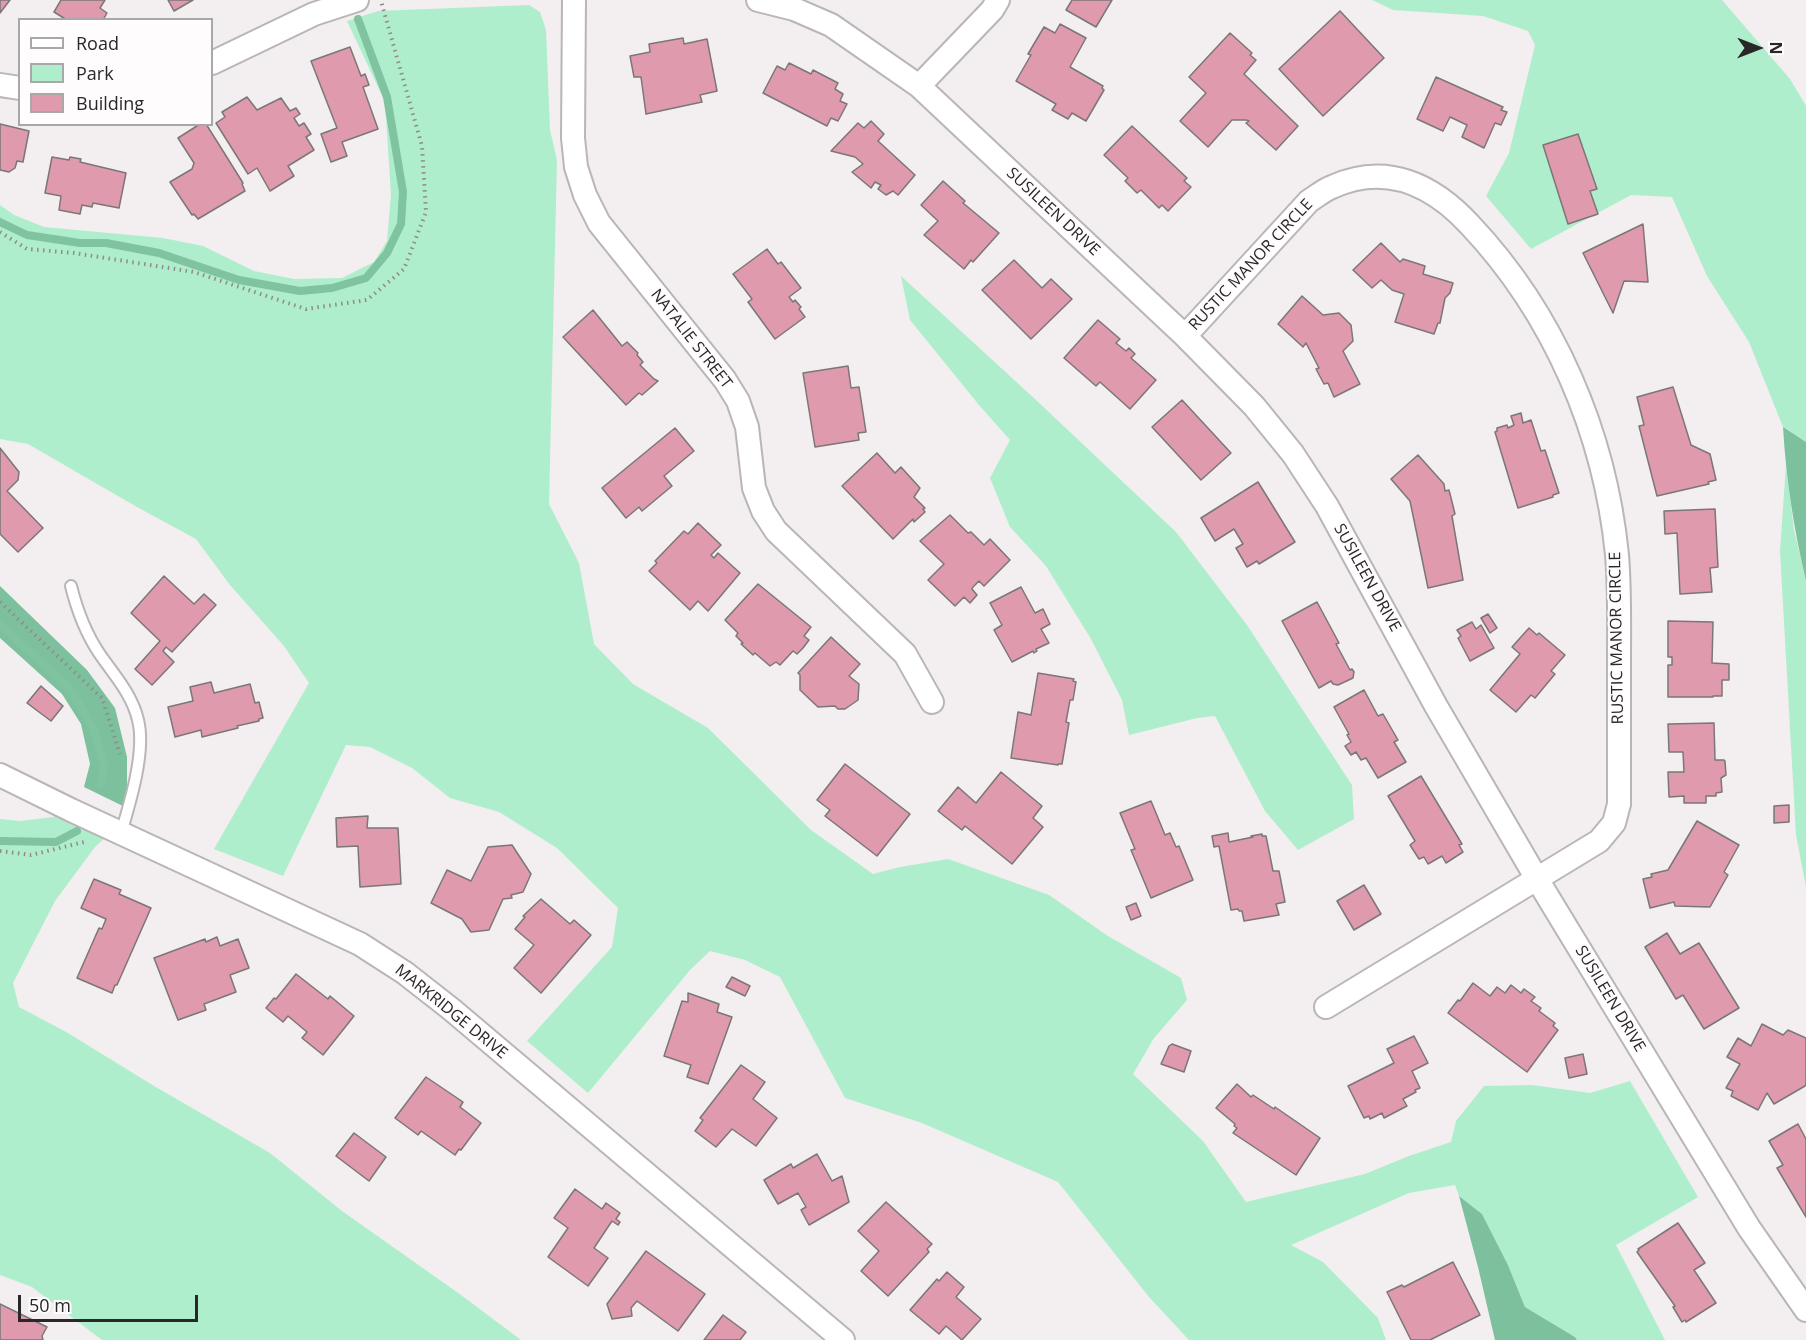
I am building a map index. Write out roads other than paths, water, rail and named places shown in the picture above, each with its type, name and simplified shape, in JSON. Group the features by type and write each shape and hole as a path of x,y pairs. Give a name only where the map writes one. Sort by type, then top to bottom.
{"street":[{"path":"213,63 314,14 357,0"},
{"name":"NATALIE STREET","path":"574,0 573,138 576,167 594,214 725,380 738,401 747,427 754,488 762,511 776,531 905,654 932,702"},
{"name":"SUSILEEN DRIVE","path":"758,0 794,9 831,26 919,86 1185,336 1254,406 1293,454 1316,488 1436,706 1537,879 1749,1228 1806,1310"},
{"path":"919,86 992,10 998,0"},
{"path":"0,85 18,88"},
{"name":"RUSTIC MANOR CIRCLE","path":"1185,336 1309,201 1332,187 1355,179 1379,177 1407,181 1431,190 1461,215 1491,246 1520,284 1551,334 1574,384 1593,438 1606,492 1617,554 1619,616 1619,804 1614,823 1599,841 1326,1007"},
{"name":"MARKRIDGE DRIVE","path":"0,775 360,944 405,973 451,1009 843,1340"}],"lane":[{"path":"70,586 78,615 98,651 129,696 138,721 140,737 131,800 116,831"}],"waterway":[{"path":"0,222 27,235 80,243 106,243 159,253 239,280 300,291 332,288 366,278 387,253 401,224 403,192 387,97 358,19"},
{"path":"0,625 70,688 94,730 104,765 101,785"},
{"path":"0,841 56,842 77,831"}]}
